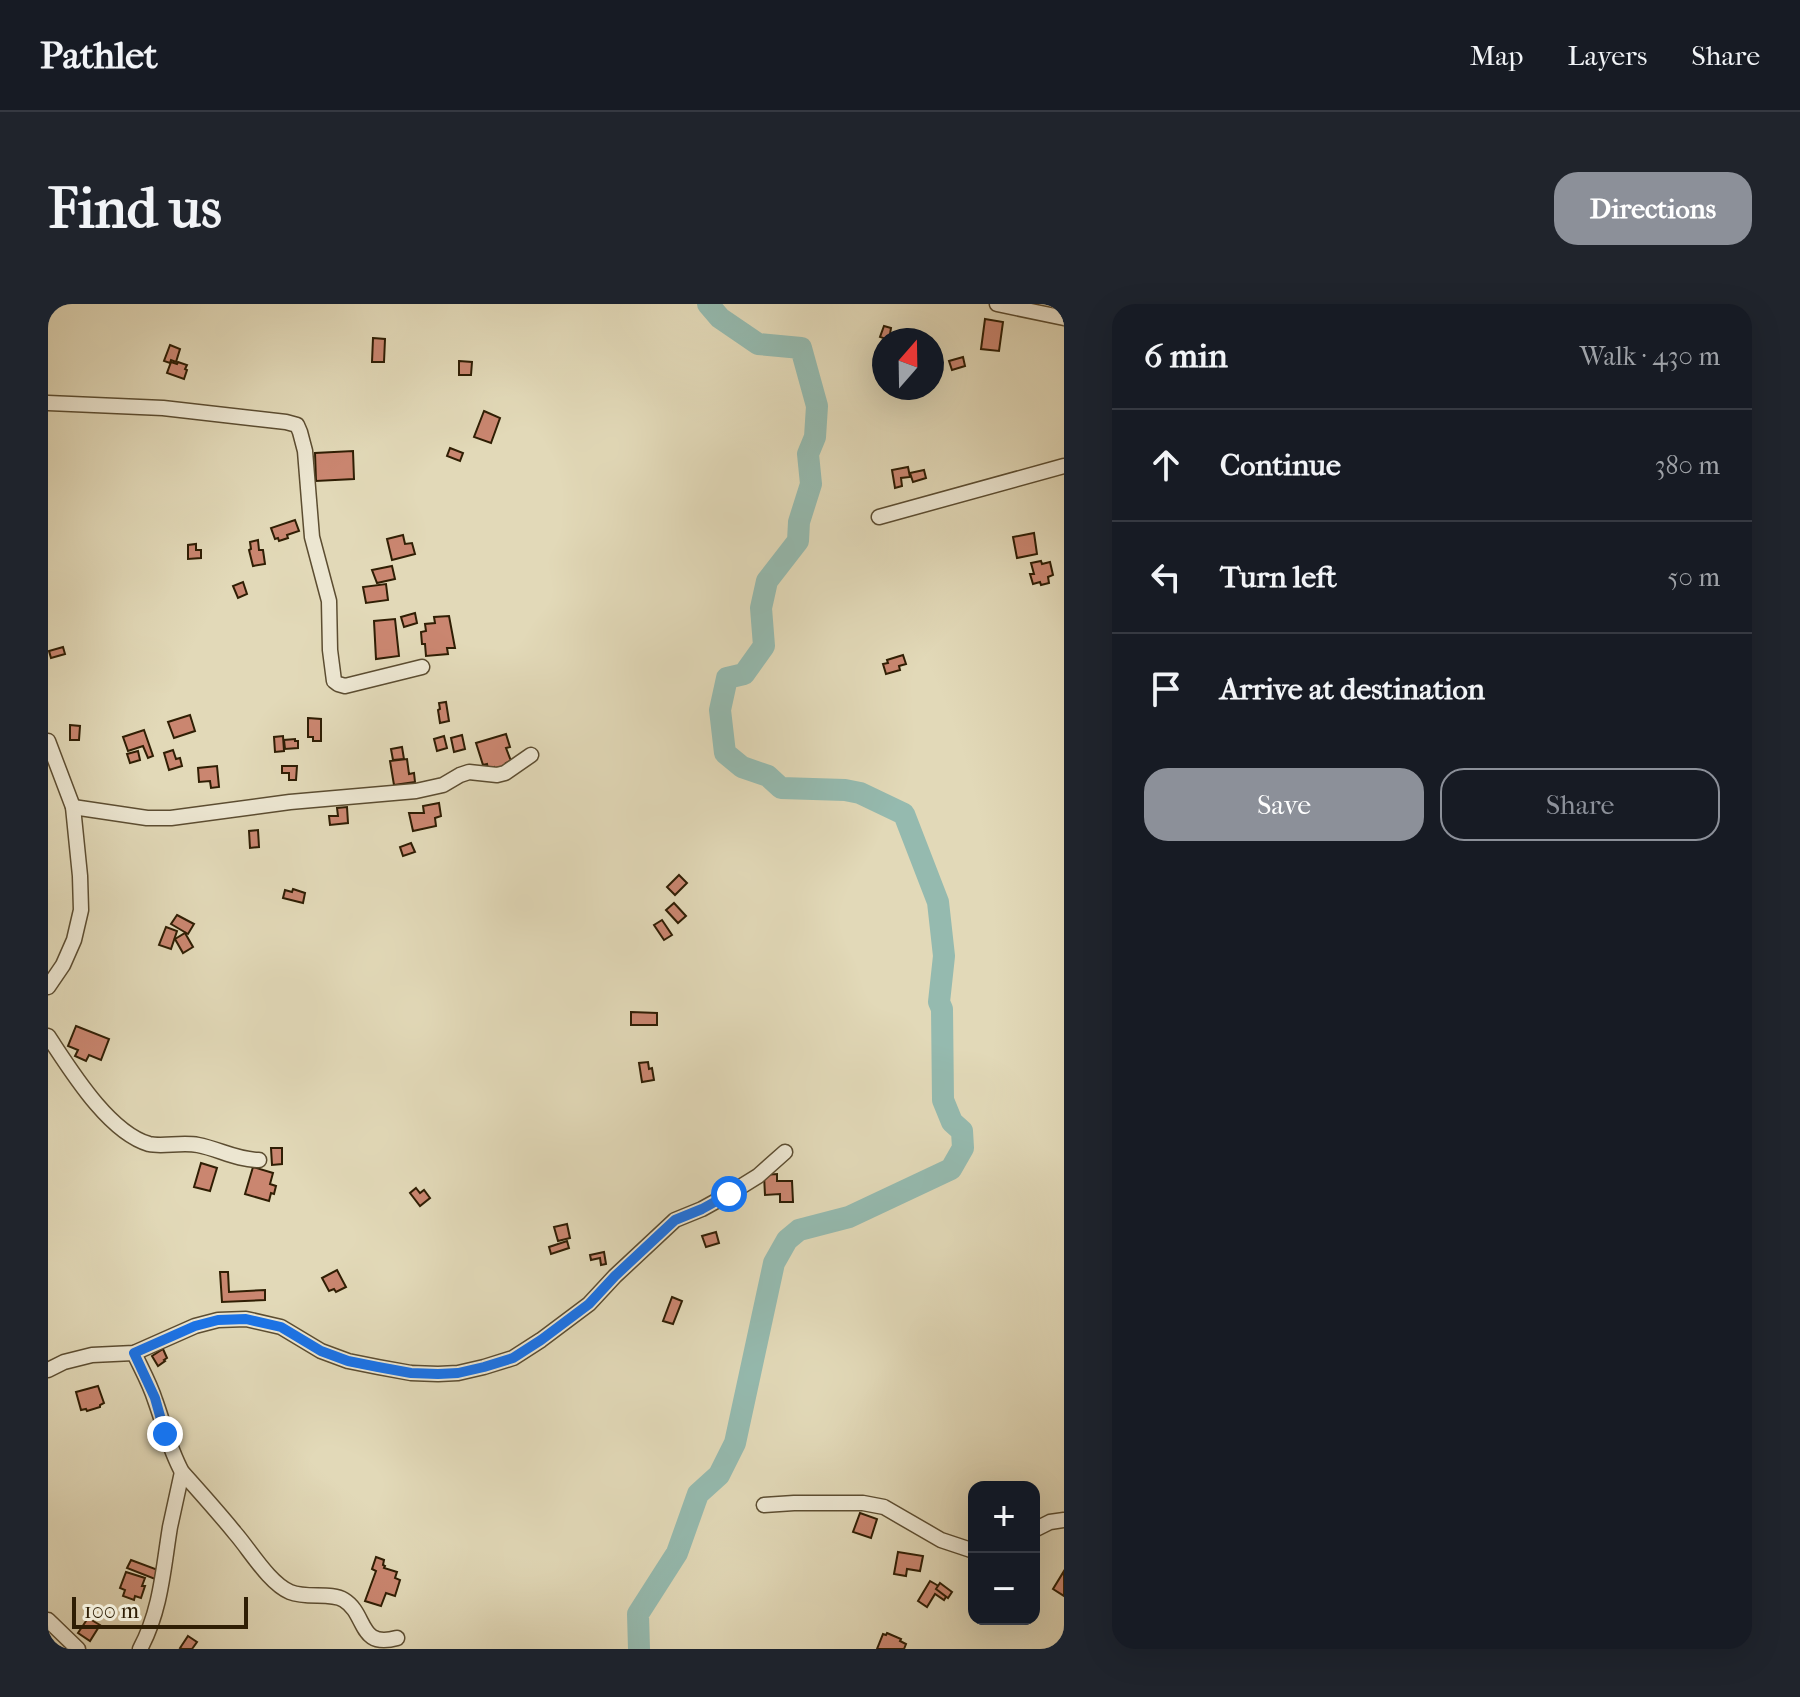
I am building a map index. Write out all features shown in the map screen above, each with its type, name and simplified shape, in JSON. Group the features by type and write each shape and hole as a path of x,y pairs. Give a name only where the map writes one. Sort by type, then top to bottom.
{"street":[{"path":"997,304 1064,318"},
{"path":"48,403 163,408 297,425 305,451 312,537 329,601 334,681 345,686 422,667"},
{"path":"879,517 1064,466"},
{"path":"48,741 73,807 81,910 74,940 63,965 49,984"},
{"path":"73,807 147,818 171,818 290,802 416,791 443,785 469,772 505,773 531,755"},
{"path":"48,1036 85,1089 116,1124 135,1138 152,1145 192,1144 245,1160 259,1160"},
{"path":"48,1370 64,1362 92,1355 134,1353 195,1326 218,1320 246,1319 281,1327 321,1351 348,1361 411,1373 458,1373 484,1367 513,1358 541,1340 589,1304 675,1220 702,1209 749,1182 785,1152"},
{"path":"134,1353 155,1398 165,1434 182,1472 264,1568 287,1591 314,1597 334,1596 349,1603 373,1639 385,1643 397,1638"},
{"path":"140,1649 151,1628 182,1472"},
{"path":"764,1505 863,1503 884,1507 941,1540 968,1549"},
{"path":"1040,1527 1064,1520"},
{"path":"48,1620 78,1649"}],"building":[{"path":"985,319 1003,322 999,351 981,349"},
{"path":"373,338 385,339 384,362 372,362"},
{"path":"170,345 180,349 176,362 164,361"},
{"path":"963,357 965,366 952,370 949,361"},
{"path":"459,361 472,362 471,375 459,375"},
{"path":"171,362 187,365 184,379 167,373"},
{"path":"484,411 500,418 491,443 474,437"},
{"path":"450,448 463,453 460,461 447,456"},
{"path":"353,451 354,479 316,481 315,453"},
{"path":"908,467 910,477 901,478 902,486 895,488 892,470"},
{"path":"924,470 926,478 913,482 910,473"},
{"path":"295,520 299,531 279,541 275,539 271,528"},
{"path":"1034,533 1037,554 1017,558 1013,537"},
{"path":"403,535 405,544 412,543 415,554 392,560 387,539"},
{"path":"258,540 265,564 253,566 250,542"},
{"path":"196,544 196,550 201,550 201,558 188,559 188,545"},
{"path":"1041,561 1042,564 1050,562 1053,575 1048,577 1049,583 1033,584 1031,563"},
{"path":"392,566 395,579 377,583 372,570"},
{"path":"243,582 247,594 238,598 233,586"},
{"path":"386,584 388,600 366,603 363,587"},
{"path":"415,613 417,623 404,627 401,617"},
{"path":"449,616 455,648 447,648 448,654 426,656 421,632 426,631 425,624 435,623 434,617"},
{"path":"395,619 399,656 376,659 374,621"},
{"path":"63,647 65,654 51,658 49,651"},
{"path":"903,655 906,664 899,666 900,670 886,674 883,664"},
{"path":"446,702 449,721 440,723 439,703"},
{"path":"190,715 195,731 174,738 168,722"},
{"path":"308,718 321,719 321,741 308,737"},
{"path":"70,725 80,726 79,740 70,740"},
{"path":"144,730 153,756 148,758 143,746 128,751 123,737"},
{"path":"506,734 510,747 506,748 511,761 506,763 507,766 488,769 487,764 483,765 476,743"},
{"path":"462,735 465,749 454,752 451,738"},
{"path":"283,736 284,751 275,752 274,737"},
{"path":"444,736 447,748 437,751 434,739"},
{"path":"295,739 298,748 285,749 284,740"},
{"path":"402,747 404,759 393,760 391,749"},
{"path":"173,750 182,766 169,770 164,753"},
{"path":"138,751 140,760 130,763 127,754"},
{"path":"407,759 409,774 414,773 415,782 394,785 390,761"},
{"path":"217,766 219,787 211,788 210,781 199,782 198,768"},
{"path":"282,766 297,766 296,780 289,780 289,773 282,773"},
{"path":"439,803 441,816 435,818 436,826 413,831 409,813 424,813 423,806"},
{"path":"347,807 348,823 330,825 329,816 338,816 337,808"},
{"path":"258,830 259,847 250,848 249,831"},
{"path":"411,843 415,852 403,856 400,847"},
{"path":"679,875 687,883 675,895 667,887"},
{"path":"293,889 305,893 303,903 283,898 285,890 292,892"},
{"path":"674,903 686,916 678,923 666,910"},
{"path":"177,915 194,924 188,934 171,924"},
{"path":"662,920 672,935 664,940 654,925"},
{"path":"166,927 177,931 171,949 159,945"},
{"path":"185,933 193,947 183,953 175,939"},
{"path":"631,1012 657,1013 657,1025 631,1025"},
{"path":"76,1026 109,1039 101,1060 89,1055 86,1061 75,1056 78,1050 68,1046"},
{"path":"648,1062 654,1080 642,1082 639,1063"},
{"path":"271,1148 282,1148 282,1164 272,1165"},
{"path":"201,1163 217,1168 210,1191 194,1187"},
{"path":"253,1167 273,1173 270,1184 276,1186 269,1201 245,1194"},
{"path":"777,1174 777,1181 792,1181 793,1202 780,1202 780,1194 765,1195 764,1175"},
{"path":"416,1188 420,1193 424,1190 430,1198 420,1206 410,1193"},
{"path":"567,1224 570,1238 558,1241 554,1227"},
{"path":"716,1232 719,1243 706,1247 702,1236"},
{"path":"567,1241 569,1248 551,1254 549,1247"},
{"path":"604,1252 606,1264 601,1265 600,1258 591,1260 590,1255"},
{"path":"337,1270 346,1287 336,1292 334,1289 329,1291 322,1278"},
{"path":"220,1272 228,1272 229,1292 265,1290 265,1300 222,1302"},
{"path":"672,1297 682,1301 673,1324 663,1321"},
{"path":"163,1349 167,1358 158,1366 152,1356"},
{"path":"98,1386 104,1403 87,1411 81,1410 76,1392"},
{"path":"860,1513 877,1519 871,1538 853,1532"},
{"path":"898,1552 923,1556 920,1571 907,1569 906,1576 894,1574"},
{"path":"376,1557 384,1560 384,1568 397,1572 395,1578 400,1580 395,1596 386,1593 381,1606 365,1601 376,1571 372,1569"},
{"path":"131,1560 158,1570 155,1579 127,1568"},
{"path":"1064,1571 1064,1596 1053,1589"},
{"path":"126,1572 145,1578 141,1598 135,1596 134,1600 123,1596 125,1590 120,1588"},
{"path":"930,1581 949,1592 944,1600 935,1594 927,1607 918,1601"},
{"path":"940,1583 952,1592 948,1598 936,1589"},
{"path":"88,1618 100,1625 90,1641 78,1633"},
{"path":"883,1634 901,1639 906,1644 904,1649 877,1649"},
{"path":"188,1636 197,1642 192,1649 180,1648"}],"waterway":[{"path":"639,1649 638,1614 677,1553 698,1494 719,1475 735,1443 774,1263 787,1240 799,1230 849,1217 951,1169 963,1148 962,1131 952,1122 943,1100 942,1009 939,1002 944,956 938,902 904,814 860,793 781,788 768,776 742,767 725,753 720,710 727,678 744,674 764,646 761,608 767,581 798,541 799,522 811,484 808,454 815,437 817,406 801,348 758,344 720,318 708,304"}],"route":[{"path":"165,1434 155,1398 134,1353 195,1326 218,1320 246,1319 281,1327 321,1351 348,1361 411,1373 458,1373 484,1367 513,1358 541,1340 589,1304 675,1220 729,1194"}]}
